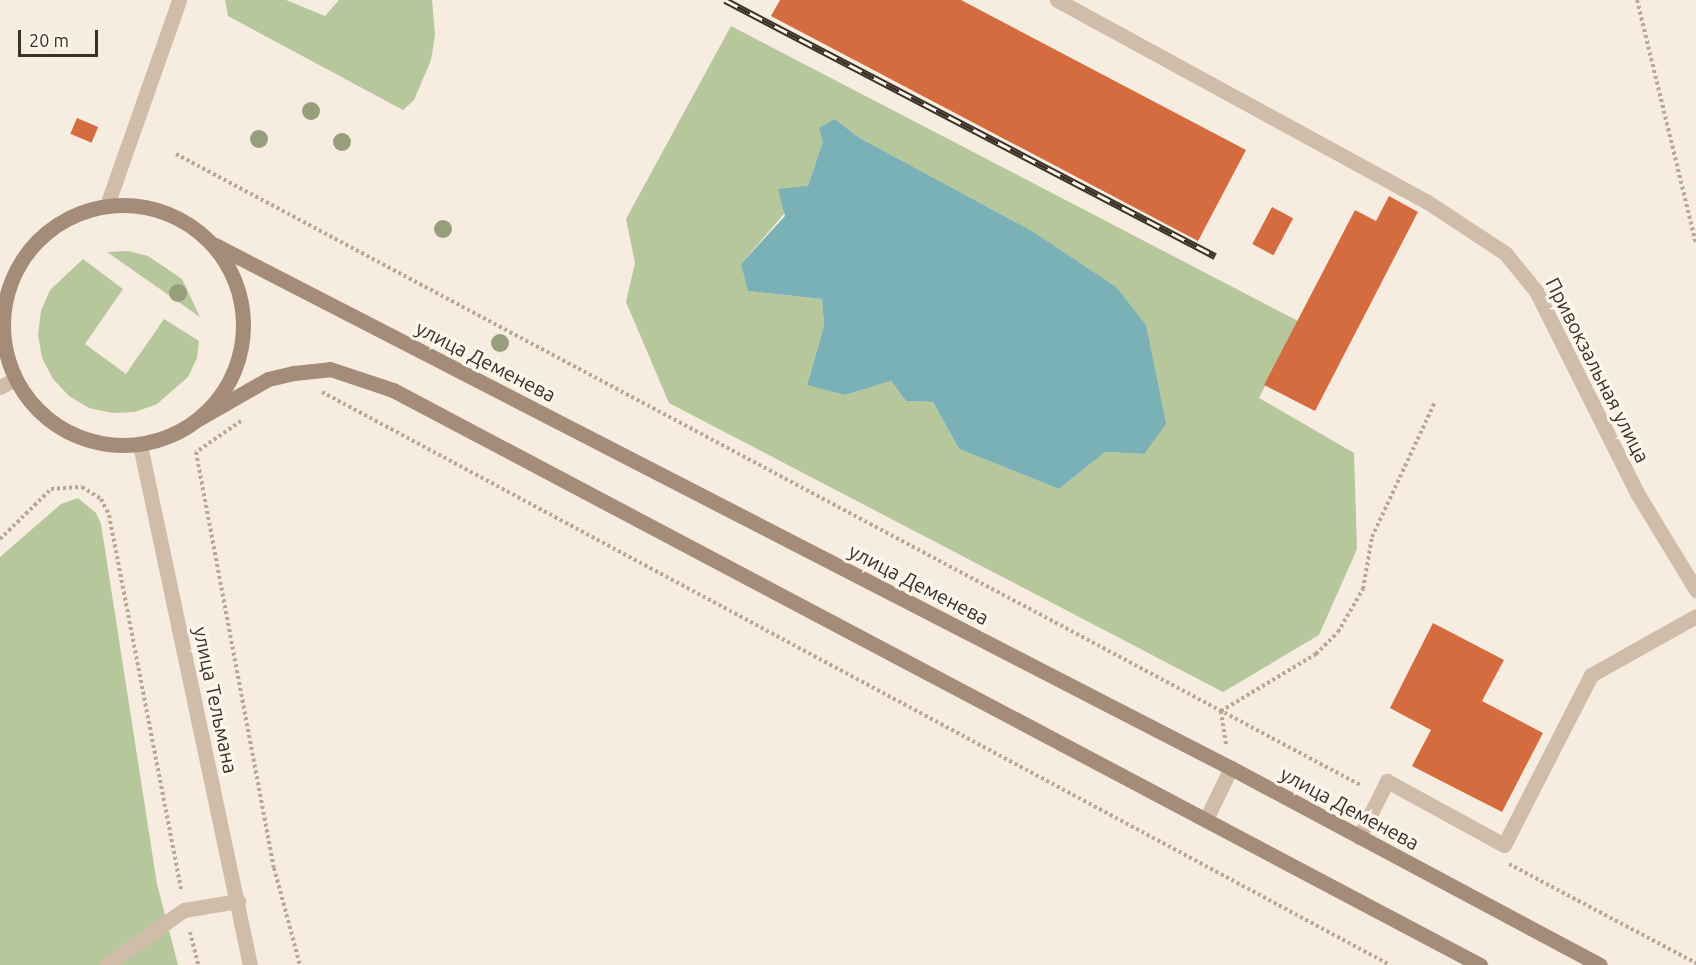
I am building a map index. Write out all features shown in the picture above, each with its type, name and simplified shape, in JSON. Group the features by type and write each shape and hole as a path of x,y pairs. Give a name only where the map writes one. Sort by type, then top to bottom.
{"main road":[{"name":"улица Деменева","path":"107,205 133,205 167,213 215,245 1231,768 1600,965"},
{"path":"107,205 61,222 39,238 16,269 3,309 2,345 15,379 37,410 78,438 118,446 140,445 173,435 268,379 294,373 330,369 371,381 1480,965"},
{"path":"200,418 219,398 233,374 243,324 240,294 215,245"}],"street":[{"path":"107,205 179,0"},
{"name":"Привокзальная улица","path":"1057,0 1426,201 1505,253 1536,291 1637,493 1696,590"},
{"path":"0,387 15,379"},
{"name":"улица Тельмана","path":"140,445 250,965"},
{"path":"1359,837 1387,781 1504,845 1591,675 1696,616"},
{"path":"1206,819 1231,768"},
{"path":"106,965 184,910 238,901"}],"path":[{"path":"1637,0 1696,243"},
{"path":"177,154 1379,795"},
{"path":"311,385 1390,965"},
{"path":"1221,711 1316,654 1338,632 1362,589 1372,537 1435,402"},
{"path":"244,419 196,452 274,868 300,965"},
{"path":"0,539 51,489 82,487 101,499 109,515 184,910 198,965"},
{"path":"1221,711 1231,768"},
{"path":"1506,862 1696,963"}],"green space":[{"path":"225,0 286,0 325,16 339,0 432,0 435,35 431,60 414,100 403,110 228,16"},
{"path":"731,26 1298,321 1259,398 1354,453 1357,549 1319,635 1223,692 669,403 626,302 635,263 626,219","holes":["835,119 858,137 1032,231 1116,288 1144,454 1105,452 1059,489 959,449 933,402 906,401 891,381 845,395 807,384 824,326 822,299 749,291 741,264 808,186 823,141"]},
{"path":"128,251 148,256 182,279 200,317 107,252"},
{"path":"83,259 123,289 85,344 126,374 164,319 199,341 197,358 188,377 157,404 135,412 112,413 89,408 69,396 53,379 42,358 38,335 41,311 50,290"},
{"path":"78,498 96,513 101,524 157,884 178,965 0,965 0,557 61,504"}],"water":[{"path":"835,119 858,137 1032,231 1116,287 1146,325 1166,424 1144,454 1105,452 1059,489 959,449 933,402 906,401 891,381 845,395 807,385 824,326 822,299 748,291 741,264 785,216 778,189 808,186 823,141 819,128"}],"building":[{"path":"780,0 961,0 1246,150 1198,241 771,16"},
{"path":"77,118 98,127 92,143 70,134"},
{"path":"1389,196 1418,212 1315,411 1264,385 1355,210 1376,221"},
{"path":"1272,207 1293,218 1273,255 1252,244"},
{"path":"1433,623 1504,660 1482,701 1543,733 1502,812 1412,766 1431,730 1390,708"}],"railway":[{"path":"725,0 1215,256"}]}
